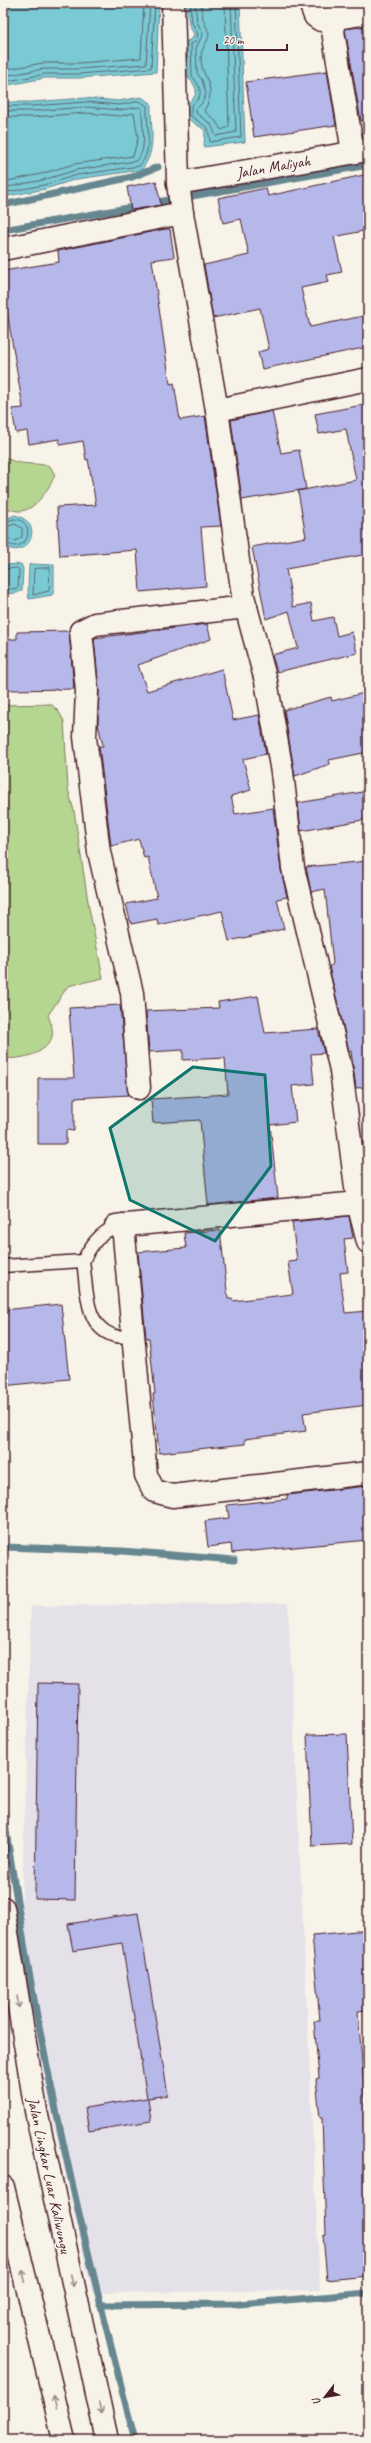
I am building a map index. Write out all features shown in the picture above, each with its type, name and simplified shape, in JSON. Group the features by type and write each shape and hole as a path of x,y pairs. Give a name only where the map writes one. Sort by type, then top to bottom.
{"main road":[{"path":"173,3 180,197 217,410 237,560 246,607 266,680 282,772 294,868 341,1070 358,1203 368,1242"},
{"path":"310,3 315,16 320,20 368,13"},
{"path":"331,19 360,151"},
{"name":"Jalan Maliyah","path":"3,249 180,197 360,151"},
{"path":"217,410 368,379"},
{"path":"140,1088 132,993 98,845 85,737 87,691 81,631 95,624 246,607"},
{"path":"358,1203 119,1225 134,1336 146,1475 154,1491 172,1496 368,1473"},
{"name":"Jalan Lingkar Luar Kaliwungu","path":"3,1908 36,2111 107,2440"},
{"path":"3,2187 64,2440"}],"lane":[{"path":"119,1225 104,1232 91,1245 83,1261 91,1318 101,1329 113,1336 134,1336"},
{"path":"3,1266 83,1261"}],"highlighted area":[{"path":"193,1067 265,1075 271,1166 215,1241 130,1200 110,1128"}],"shaded area":[{"path":"288,1603 320,2290 92,2293 53,2121 20,1956 31,1606"}],"green space":[{"path":"3,455 8,459 19,463 50,466 55,475 41,498 25,510 17,511 3,508"},
{"path":"51,704 59,712 64,721 68,789 74,811 89,908 103,978 68,986 48,1015 52,1026 52,1037 44,1048 24,1057 3,1058 3,705"}],"water":[{"path":"3,3 159,3 156,72 79,78 45,78 3,86"},
{"path":"186,3 240,3 245,142 204,147 205,130 188,119 186,104 195,95 196,89 188,78 187,41 192,39 194,34 189,25"},
{"path":"141,97 151,103 152,138 150,155 141,170 77,179 45,189 3,197 3,102 32,102 85,98 119,101"},
{"path":"15,515 25,520 30,526 32,533 26,546 19,549 11,549 3,545 3,520"},
{"path":"21,564 23,569 22,590 17,593 3,594 3,565"},
{"path":"29,565 54,565 54,591 52,595 29,599"}],"building":[{"path":"368,26 368,119 361,121 345,29"},
{"path":"327,71 336,125 254,137 246,82"},
{"path":"368,174 368,230 334,237 342,272 327,275 329,282 301,288 310,327 368,315 368,347 262,369 258,352 269,349 260,308 213,318 204,265 249,255 241,219 223,223 218,198 266,188 268,196"},
{"path":"156,181 161,205 131,210 127,187"},
{"path":"170,229 174,257 152,260 170,384 174,383 180,420 205,416 221,526 201,527 206,586 140,592 137,550 60,556 57,507 96,505 88,459 86,460 83,441 60,445 59,439 29,444 27,431 16,433 12,409 23,408 7,311 3,311 3,271 59,262 58,251"},
{"path":"368,404 368,554 286,569 293,607 311,603 314,621 333,617 337,636 352,632 357,653 277,672 272,655 298,648 289,611 266,619 252,547 306,537 298,491 356,480 346,429 319,434 315,414"},
{"path":"272,411 281,453 299,450 306,489 242,500 231,420"},
{"path":"207,624 211,639 138,665 147,691 222,669 233,720 259,715 266,754 243,759 251,790 231,796 235,814 273,808 281,870 287,897 277,899 284,929 229,941 222,911 158,925 157,919 131,924 126,904 157,898 148,857 144,858 139,839 111,846 99,746 103,746 98,724 99,690 94,638"},
{"path":"69,631 74,689 6,690 6,639 17,639 17,632"},
{"path":"368,692 368,752 329,760 330,764 295,776 284,710 331,697 332,701"},
{"path":"368,791 368,819 301,831 298,803"},
{"path":"368,861 368,1087 356,1088 351,1051 349,1051 329,967 333,964 325,889 311,892 306,867"},
{"path":"258,996 265,1033 318,1029 324,1053 311,1054 314,1084 292,1086 296,1122 270,1125 278,1198 208,1205 200,1120 153,1123 151,1099 228,1094 225,1058 183,1060 183,1050 149,1052 146,1011 219,1008 218,1002"},
{"path":"120,1005 129,1095 74,1098 74,1131 66,1130 66,1144 38,1144 38,1078 74,1078 69,1008"},
{"path":"349,1216 353,1238 344,1239 348,1272 340,1273 345,1313 368,1311 368,1405 303,1413 306,1431 245,1439 245,1444 159,1453 153,1394 155,1394 149,1338 146,1338 138,1252 186,1248 184,1233 220,1230 228,1299 232,1299 233,1301 293,1294 288,1262 297,1261 292,1222"},
{"path":"61,1304 69,1379 3,1386 3,1310"},
{"path":"368,1486 368,1540 232,1553 231,1544 208,1547 205,1521 229,1518 227,1505 287,1499 287,1495"},
{"path":"38,1683 78,1684 75,1900 35,1899"},
{"path":"347,1734 352,1844 312,1846 307,1735"},
{"path":"138,1913 168,2095 148,2098 151,2121 89,2131 85,2108 147,2098 122,1943 73,1951 68,1924"},
{"path":"368,1930 368,2010 358,2011 366,2114 364,2114 368,2276 327,2280 323,2236 326,2235 322,2118 320,2118 316,2079 319,2078 314,2021 320,2021 312,1935"}],"waterway":[{"path":"152,203 368,165"},
{"path":"3,205 132,177 158,167"},
{"path":"3,230 139,206"},
{"path":"3,1547 122,1551 234,1560"},
{"path":"3,1812 26,1957 65,2152 135,2440"},
{"path":"100,2305 239,2304 368,2293"}]}
